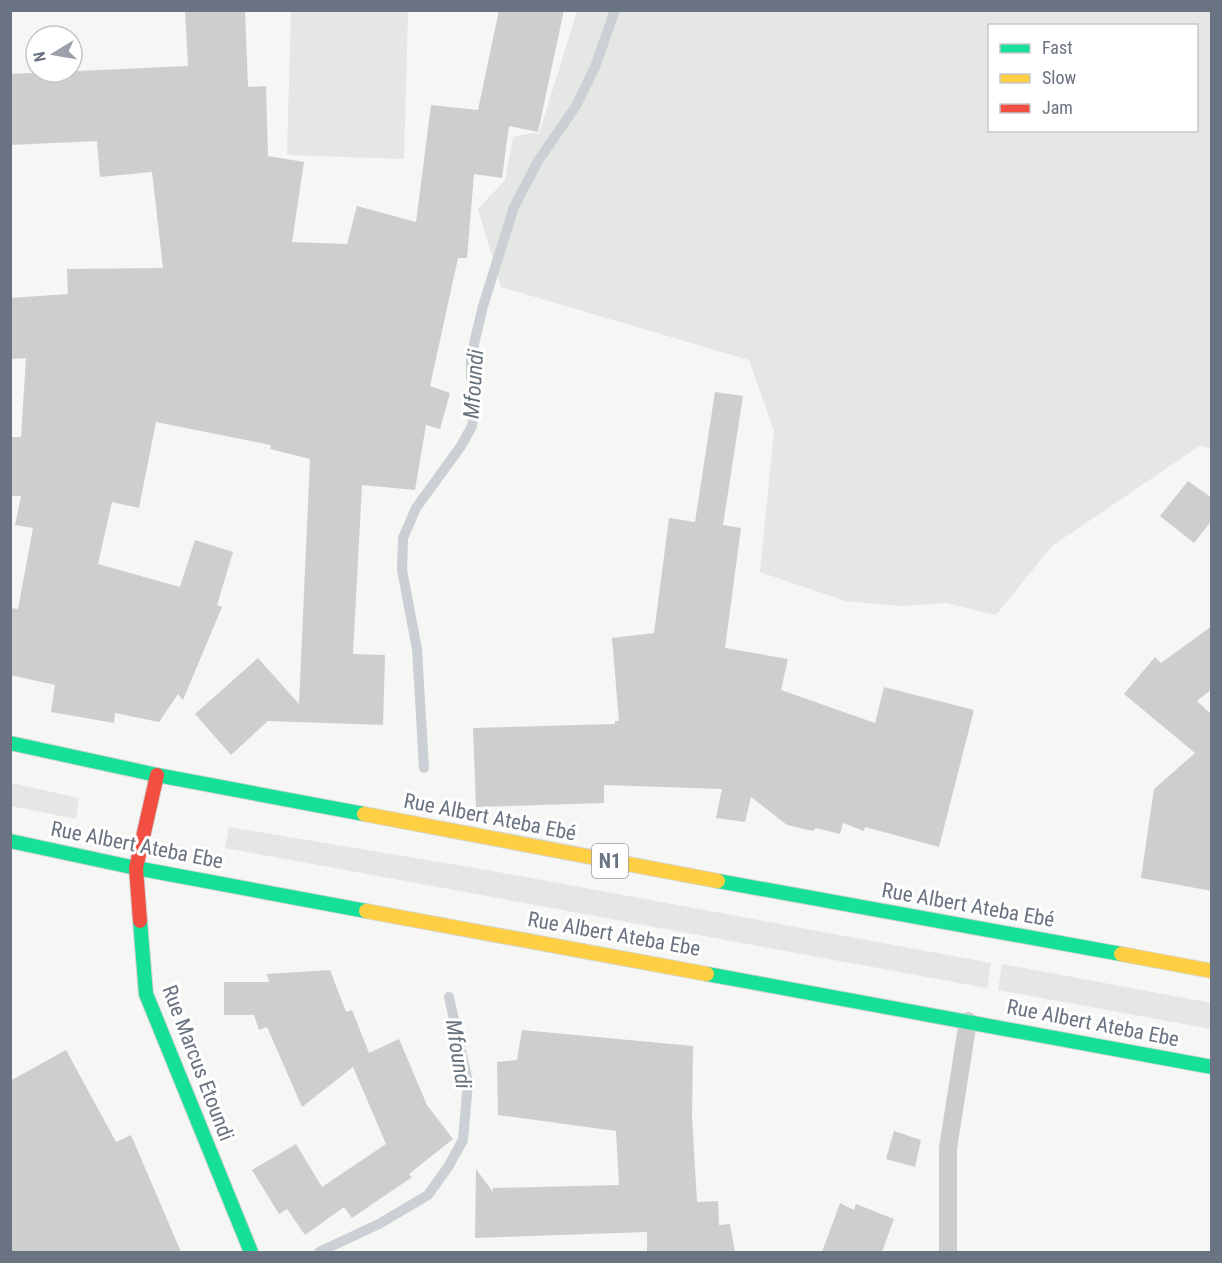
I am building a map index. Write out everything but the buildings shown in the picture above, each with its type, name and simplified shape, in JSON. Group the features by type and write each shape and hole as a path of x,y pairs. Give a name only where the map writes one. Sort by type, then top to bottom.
{"main road":[{"name":"Rue Albert Ateba Ebé","path":"10,743 157,775 744,886 1212,971"},
{"name":"Rue Marcus Etoundi","path":"157,775 136,868 146,994 251,1252"},
{"name":"Rue Albert Ateba Ebe","path":"10,841 136,868 1212,1067"}],"lane":[{"path":"948,1252 948,1148 968,1021"}],"shaded area":[{"path":"291,11 408,11 404,159 287,155"},
{"path":"577,11 1211,11 1211,449 1201,445 1052,546 996,615 946,603 900,606 846,601 760,572 774,431 749,360 501,287 478,209 505,180 513,137 539,134"},
{"path":"11,783 79,798 76,819 11,806"},
{"path":"229,827 493,871 991,963 987,988 225,848"},
{"path":"1002,964 1211,1003 1211,1029 998,990"}],"waterway":[{"name":"Mfoundi","path":"424,768 417,649 402,570 403,538 416,508 461,446 472,426 475,407 471,357 483,306 514,207 538,161 576,106 595,67 615,10"},
{"name":"Mfoundi","path":"319,1252 379,1224 428,1195 448,1167 463,1140 468,1082 449,997"}],"traffic: fast":[{"path":"10,743 157,775 364,814"},
{"path":"10,841 136,868 366,911"},
{"path":"718,881 1121,954"},
{"path":"140,921 146,994 251,1252"},
{"path":"707,974 1212,1067"}],"traffic: slow":[{"path":"364,814 718,881"},
{"path":"366,911 707,974"},
{"path":"1121,954 1212,971"}],"traffic: jam":[{"path":"140,921 136,868 157,775"}]}
